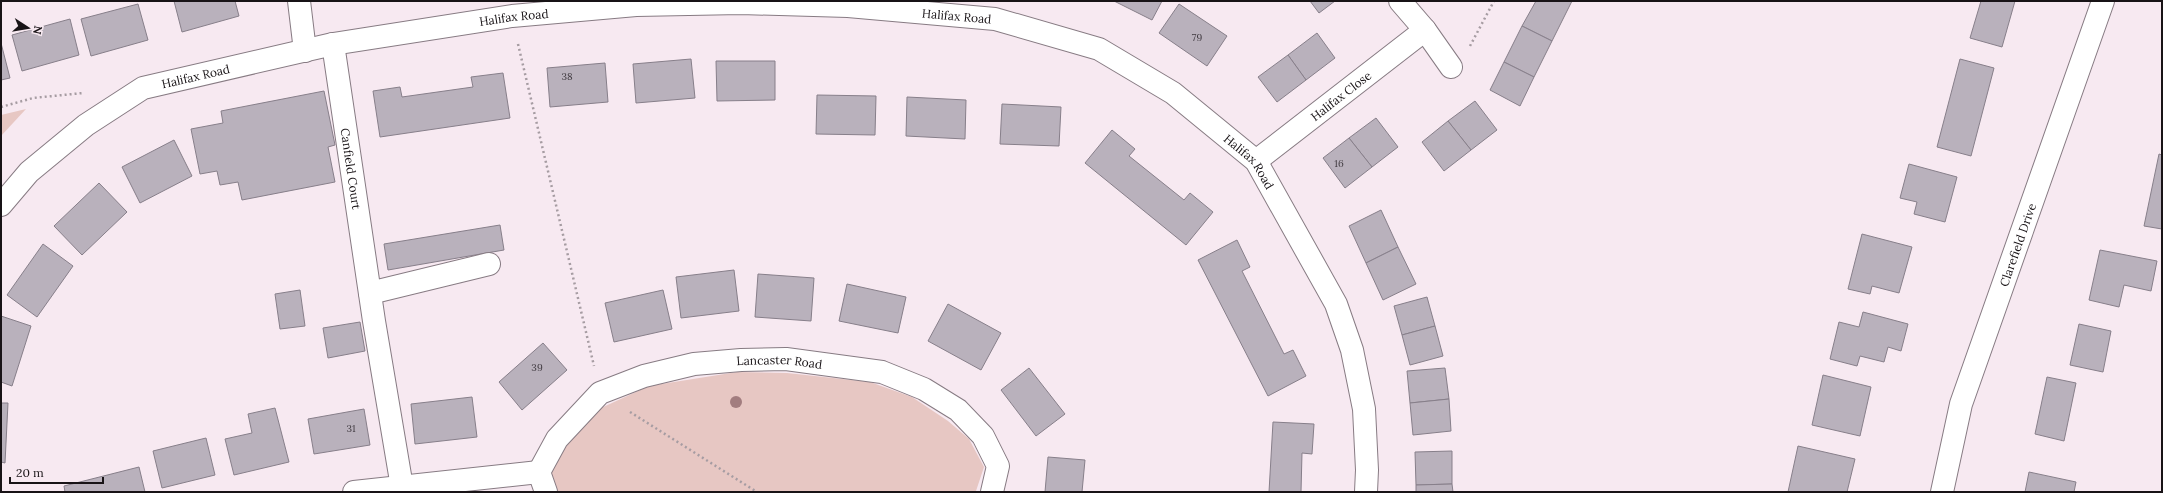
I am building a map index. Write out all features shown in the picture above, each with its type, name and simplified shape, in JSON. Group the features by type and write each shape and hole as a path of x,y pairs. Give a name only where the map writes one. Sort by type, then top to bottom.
{"street":[{"path":"299,1 305,51"},
{"path":"1400,1 1424,30 1451,67"},
{"name":"Clarefield Drive","path":"1942,492 1961,404 2103,1"},
{"name":"Halifax Road","path":"1,205 28,172 86,125 143,88 333,44 512,16 636,5 740,3 848,6 995,19 1099,49 1173,93 1256,161 1336,304 1352,350 1364,409 1367,470 1366,492"},
{"name":"Halifax Close","path":"1256,161 1424,30"},
{"name":"Canfield Court","path":"333,44 370,293 402,487"},
{"path":"370,293 489,264"},
{"name":"Lancaster Road","path":"354,492 402,487 542,482 557,439 600,393 644,376 694,364 741,360 786,359 882,372 924,389 958,410 983,436 998,466 992,492"}],"path":[{"path":"512,16 600,393 757,492"},
{"path":"1,107 33,98 88,93"}],"shaded area":[{"path":"26,109 1,136 1,115"},
{"path":"737,372 787,373 870,382 912,397 948,421 969,439 984,467 976,491 556,492 549,473 568,440 601,408 649,386"}],"building":[{"path":"174,1 235,1 239,16 182,32"},
{"path":"1114,1 1162,1 1152,20"},
{"path":"1310,1 1335,1 1319,13"},
{"path":"1536,1 1572,1 1552,41 1522,26"},
{"path":"1981,1 2015,1 2002,47 1970,38"},
{"path":"138,4 148,40 91,56 81,19"},
{"path":"1179,4 1227,36 1207,66 1159,33"},
{"path":"70,19 79,55 22,71 12,35"},
{"path":"1522,26 1552,41 1534,77 1504,62"},
{"path":"1317,33 1335,58 1306,80 1288,55"},
{"path":"1,43 10,78 1,80"},
{"path":"1288,55 1306,80 1277,102 1258,77"},
{"path":"691,59 695,98 636,103 633,64"},
{"path":"1960,59 1994,68 1971,156 1937,147"},
{"path":"716,61 775,61 775,100 717,101"},
{"path":"1504,62 1534,77 1520,106 1490,90"},
{"path":"605,63 608,102 550,107 547,68"},
{"path":"503,73 510,118 380,137 373,91 400,87 402,97 473,87 471,77"},
{"path":"324,91 335,145 328,147 335,182 242,200 238,182 220,185 217,171 200,174 191,129 223,123 221,111"},
{"path":"817,95 876,96 875,135 816,134"},
{"path":"907,97 966,100 965,139 906,136"},
{"path":"1475,101 1497,130 1471,150 1448,121"},
{"path":"1002,104 1061,107 1059,146 1000,144"},
{"path":"1376,118 1398,147 1372,167 1349,138"},
{"path":"1448,121 1471,150 1444,171 1422,142"},
{"path":"1112,130 1135,149 1129,156 1184,200 1190,193 1213,212 1186,245 1085,163"},
{"path":"1349,138 1372,167 1345,188 1323,158"},
{"path":"174,140 192,176 140,203 122,167"},
{"path":"2159,154 2162,155 2162,229 2144,226"},
{"path":"1909,164 1957,177 1945,222 1914,214 1917,202 1900,198"},
{"path":"99,183 127,212 82,255 54,226"},
{"path":"1381,210 1398,247 1366,263 1349,226"},
{"path":"500,225 504,250 388,270 384,244"},
{"path":"1862,234 1912,247 1899,293 1872,286 1870,294 1848,289"},
{"path":"1237,240 1250,267 1242,271 1284,354 1293,350 1306,376 1268,396 1198,260"},
{"path":"43,244 73,266 37,317 7,295"},
{"path":"1398,247 1416,284 1383,300 1366,263"},
{"path":"2100,250 2157,261 2151,291 2124,285 2119,307 2089,300"},
{"path":"734,270 739,311 681,318 676,277"},
{"path":"758,274 814,278 811,321 755,317"},
{"path":"847,284 906,297 898,333 839,321"},
{"path":"300,290 305,326 280,329 275,294"},
{"path":"663,290 672,329 614,342 605,303"},
{"path":"1427,297 1435,326 1402,335 1394,306"},
{"path":"948,304 1001,333 981,370 928,341"},
{"path":"1863,312 1908,324 1901,351 1888,347 1884,362 1860,356 1857,366 1830,359 1839,322 1859,327"},
{"path":"1,316 31,326 12,386 1,382"},
{"path":"360,322 365,351 328,358 323,328"},
{"path":"2079,324 2111,331 2103,372 2070,365"},
{"path":"1435,326 1443,356 1410,365 1402,335"},
{"path":"543,343 567,370 522,410 499,382"},
{"path":"1029,368 1065,414 1036,436 1001,390"},
{"path":"1445,368 1449,399 1410,403 1407,371"},
{"path":"1823,375 1871,387 1860,436 1812,425"},
{"path":"2047,377 2076,383 2064,441 2035,434"},
{"path":"472,397 477,437 415,444 411,404"},
{"path":"1449,399 1451,431 1413,435 1410,403"},
{"path":"1,403 8,403 5,463 1,462"},
{"path":"275,408 289,462 234,475 225,439 252,433 248,414"},
{"path":"364,409 370,445 314,454 308,419"},
{"path":"1273,422 1314,424 1312,454 1302,453 1301,492 1269,492"},
{"path":"206,438 215,475 162,488 153,451"},
{"path":"1798,446 1855,459 1847,492 1788,492"},
{"path":"1452,451 1452,484 1416,485 1415,452"},
{"path":"1048,457 1085,460 1082,492 1045,492"},
{"path":"139,467 145,492 65,492 64,486"},
{"path":"2029,472 2076,482 2074,492 2025,492"},
{"path":"1452,484 1453,492 1416,492 1416,485"}]}
